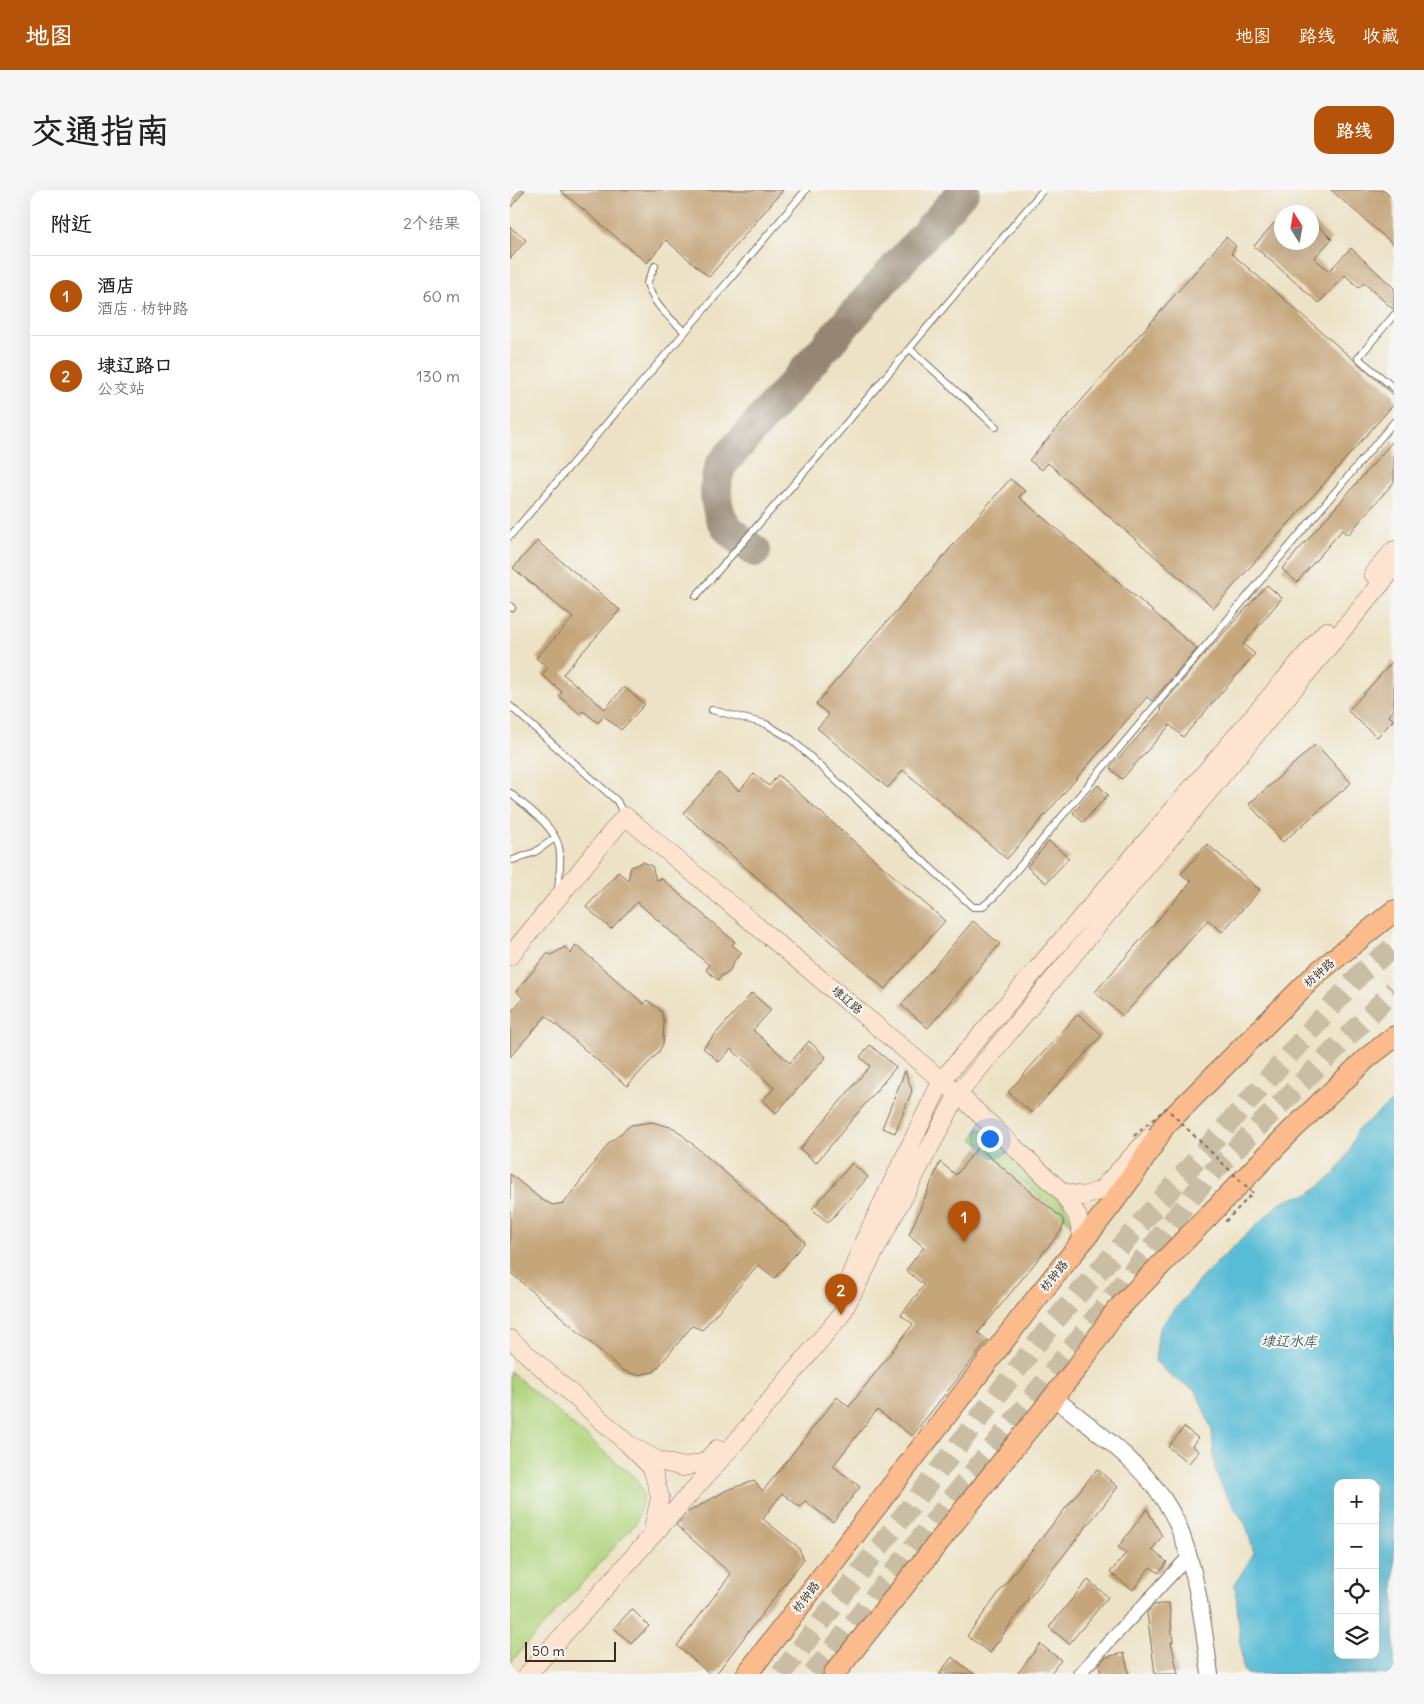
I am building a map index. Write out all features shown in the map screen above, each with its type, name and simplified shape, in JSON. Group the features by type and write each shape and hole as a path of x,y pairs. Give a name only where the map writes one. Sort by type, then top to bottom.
{"highway":[{"name":"枋钟路","path":"747,1674 1136,1172 1164,1126 1317,973 1394,911"},
{"path":"834,1674 1053,1397 1116,1311 1290,1132 1367,1058 1394,1036"}],"main road":[{"path":"628,1444 659,1461 683,1467 705,1462 836,1312 863,1243 942,1080 1394,550"},
{"path":"528,1674 730,1449 841,1315 958,1094 1394,568"},
{"path":"510,956 625,816"},
{"name":"埭辽路","path":"625,816 958,1094 1062,1192 1077,1215 1083,1239"},
{"path":"1062,1192 1083,1196 1100,1191 1150,1137 1164,1126"},
{"path":"510,1339 628,1444 652,1468 660,1497 652,1534"}],"street":[{"path":"1053,1397 1115,1446 1158,1493 1175,1520 1188,1557 1210,1674"},
{"path":"1079,1674 1188,1557"}],"lane":[{"path":"510,536 806,190"},
{"path":"696,596 910,349 1043,190"},
{"path":"655,266 647,283 650,294 656,305 685,332"},
{"path":"1394,315 1358,358 1394,388"},
{"path":"910,349 996,427"},
{"path":"712,710 766,724 791,739 973,907 982,906 994,897 1394,422"},
{"path":"510,706 617,801 625,816"},
{"path":"510,793 546,825 555,838 560,853 558,898"},
{"path":"513,860 535,852 555,838"}],"path":[{"path":"1134,1136 1166,1108 1252,1192 1224,1222"}],"green space":[{"path":"979,1128 986,1132 1061,1200 1075,1227 973,1139"},
{"path":"510,1371 635,1478 643,1495 643,1500 636,1523 510,1663"}],"water":[{"name":"埭辽水库","path":"1394,1100 1394,1674 1247,1674 1243,1670 1235,1584 1254,1553 1246,1525 1224,1491 1215,1470 1212,1430 1196,1391 1172,1377 1155,1361 1159,1328 1204,1275 1282,1201 1309,1194 1335,1174 1350,1151 1356,1131"}],"building":[{"path":"510,190 525,190 510,208"},
{"path":"560,190 783,190 709,277 666,240 647,263"},
{"path":"1331,190 1394,190 1394,245"},
{"path":"1274,223 1274,250 1319,250 1319,227 1332,239 1314,258 1329,271 1351,248 1394,288 1394,310 1364,283 1359,288 1345,275 1319,303 1254,246"},
{"path":"510,227 526,240 510,259"},
{"path":"1226,237 1236,246 1231,253 1394,395 1394,404 1214,608 1048,463 1042,470 1029,460"},
{"path":"1394,440 1394,482 1348,535 1342,530 1297,582 1282,569"},
{"path":"1010,479 1025,491 1019,497 1197,649 1152,701 1147,697 1007,859 903,770 888,788 817,728 829,715 816,704"},
{"path":"537,541 620,610 563,674 605,709 624,687 645,704 621,730 604,716 598,723 583,711 580,714 559,696 562,692 542,675 548,668 536,658 573,618 513,568"},
{"path":"1267,585 1282,598 1243,644 1255,654 1183,737 1170,725 1122,779 1110,768 1162,710 1160,708 1204,655"},
{"path":"1394,660 1394,710 1389,716 1394,720 1377,737 1348,711"},
{"path":"1316,744 1351,783 1283,842 1249,804"},
{"path":"719,773 739,791 754,774 769,786 778,775 945,921 885,989 683,813"},
{"path":"1098,785 1108,795 1083,822 1073,813"},
{"path":"1049,841 1069,858 1046,883 1027,867"},
{"path":"1207,844 1260,890 1222,932 1208,920 1123,1016 1095,992 1191,882 1181,874"},
{"path":"643,862 652,866 656,880 661,878 735,942 732,945 742,953 735,960 729,972 718,980 706,970 709,965 637,902 611,929 586,907 618,872 628,880 631,867"},
{"path":"973,921 1000,944 928,1028 901,1005"},
{"path":"576,945 644,1004 647,1000 661,1011 664,1021 663,1044 658,1053 627,1086 546,1016 510,1057 510,1013 523,998 516,991 548,953 551,955 565,947 571,954"},
{"path":"752,993 771,1010 753,1030 790,1063 809,1041 826,1057 776,1113 763,1100 774,1088 731,1049 719,1062 703,1048"},
{"path":"1078,1014 1102,1035 1032,1113 1008,1092"},
{"path":"870,1045 896,1067 816,1163 800,1149 870,1066 860,1057"},
{"path":"905,1071 912,1091 895,1133 882,1128"},
{"path":"652,1122 674,1128 805,1242 775,1278 758,1265 702,1330 692,1326 654,1372 637,1375 622,1370 510,1272 510,1174 542,1200 553,1205 564,1203 609,1143 631,1125"},
{"path":"978,1147 1062,1218 1064,1224 1061,1231 978,1333 988,1340 912,1436 877,1410 833,1466 860,1487 833,1522 805,1501 800,1507 782,1493 763,1519 798,1547 804,1559 716,1674 710,1674 677,1646 731,1574 676,1525 688,1512 729,1489 754,1481 763,1491 837,1397 849,1407 913,1324 901,1315 924,1285 906,1270 924,1247 909,1235 940,1162 956,1175"},
{"path":"852,1163 868,1177 828,1223 812,1209"},
{"path":"1184,1427 1198,1438 1192,1446 1199,1451 1189,1463 1168,1447"},
{"path":"1097,1469 1118,1487 1027,1601 990,1653 967,1636 1015,1571"},
{"path":"1147,1509 1162,1536 1152,1550 1167,1562 1159,1573 1150,1567 1133,1590 1110,1573 1126,1553 1118,1547"},
{"path":"1088,1580 1108,1597 1069,1644 1049,1627"},
{"path":"1169,1603 1173,1642 1171,1642 1178,1674 1155,1674 1147,1613 1154,1605"},
{"path":"632,1609 649,1626 631,1644 614,1628"},
{"path":"1040,1644 1061,1660 1050,1674 1017,1674"},
{"path":"1124,1653 1129,1674 1101,1674 1099,1664 1106,1657"},
{"path":"952,1657 974,1674 939,1674"}],"taxiway":[{"path":"755,551 732,533 722,520 717,503 716,488 721,465 964,190"}],"tunnel":[{"path":"781,1674 1052,1324 1362,972 1394,947"},
{"path":"813,1674 1206,1179 1394,990"}],"place":[{"name":"酒店","path":"964,1242"},
{"name":"埭辽路口","path":"841,1315"}]}
